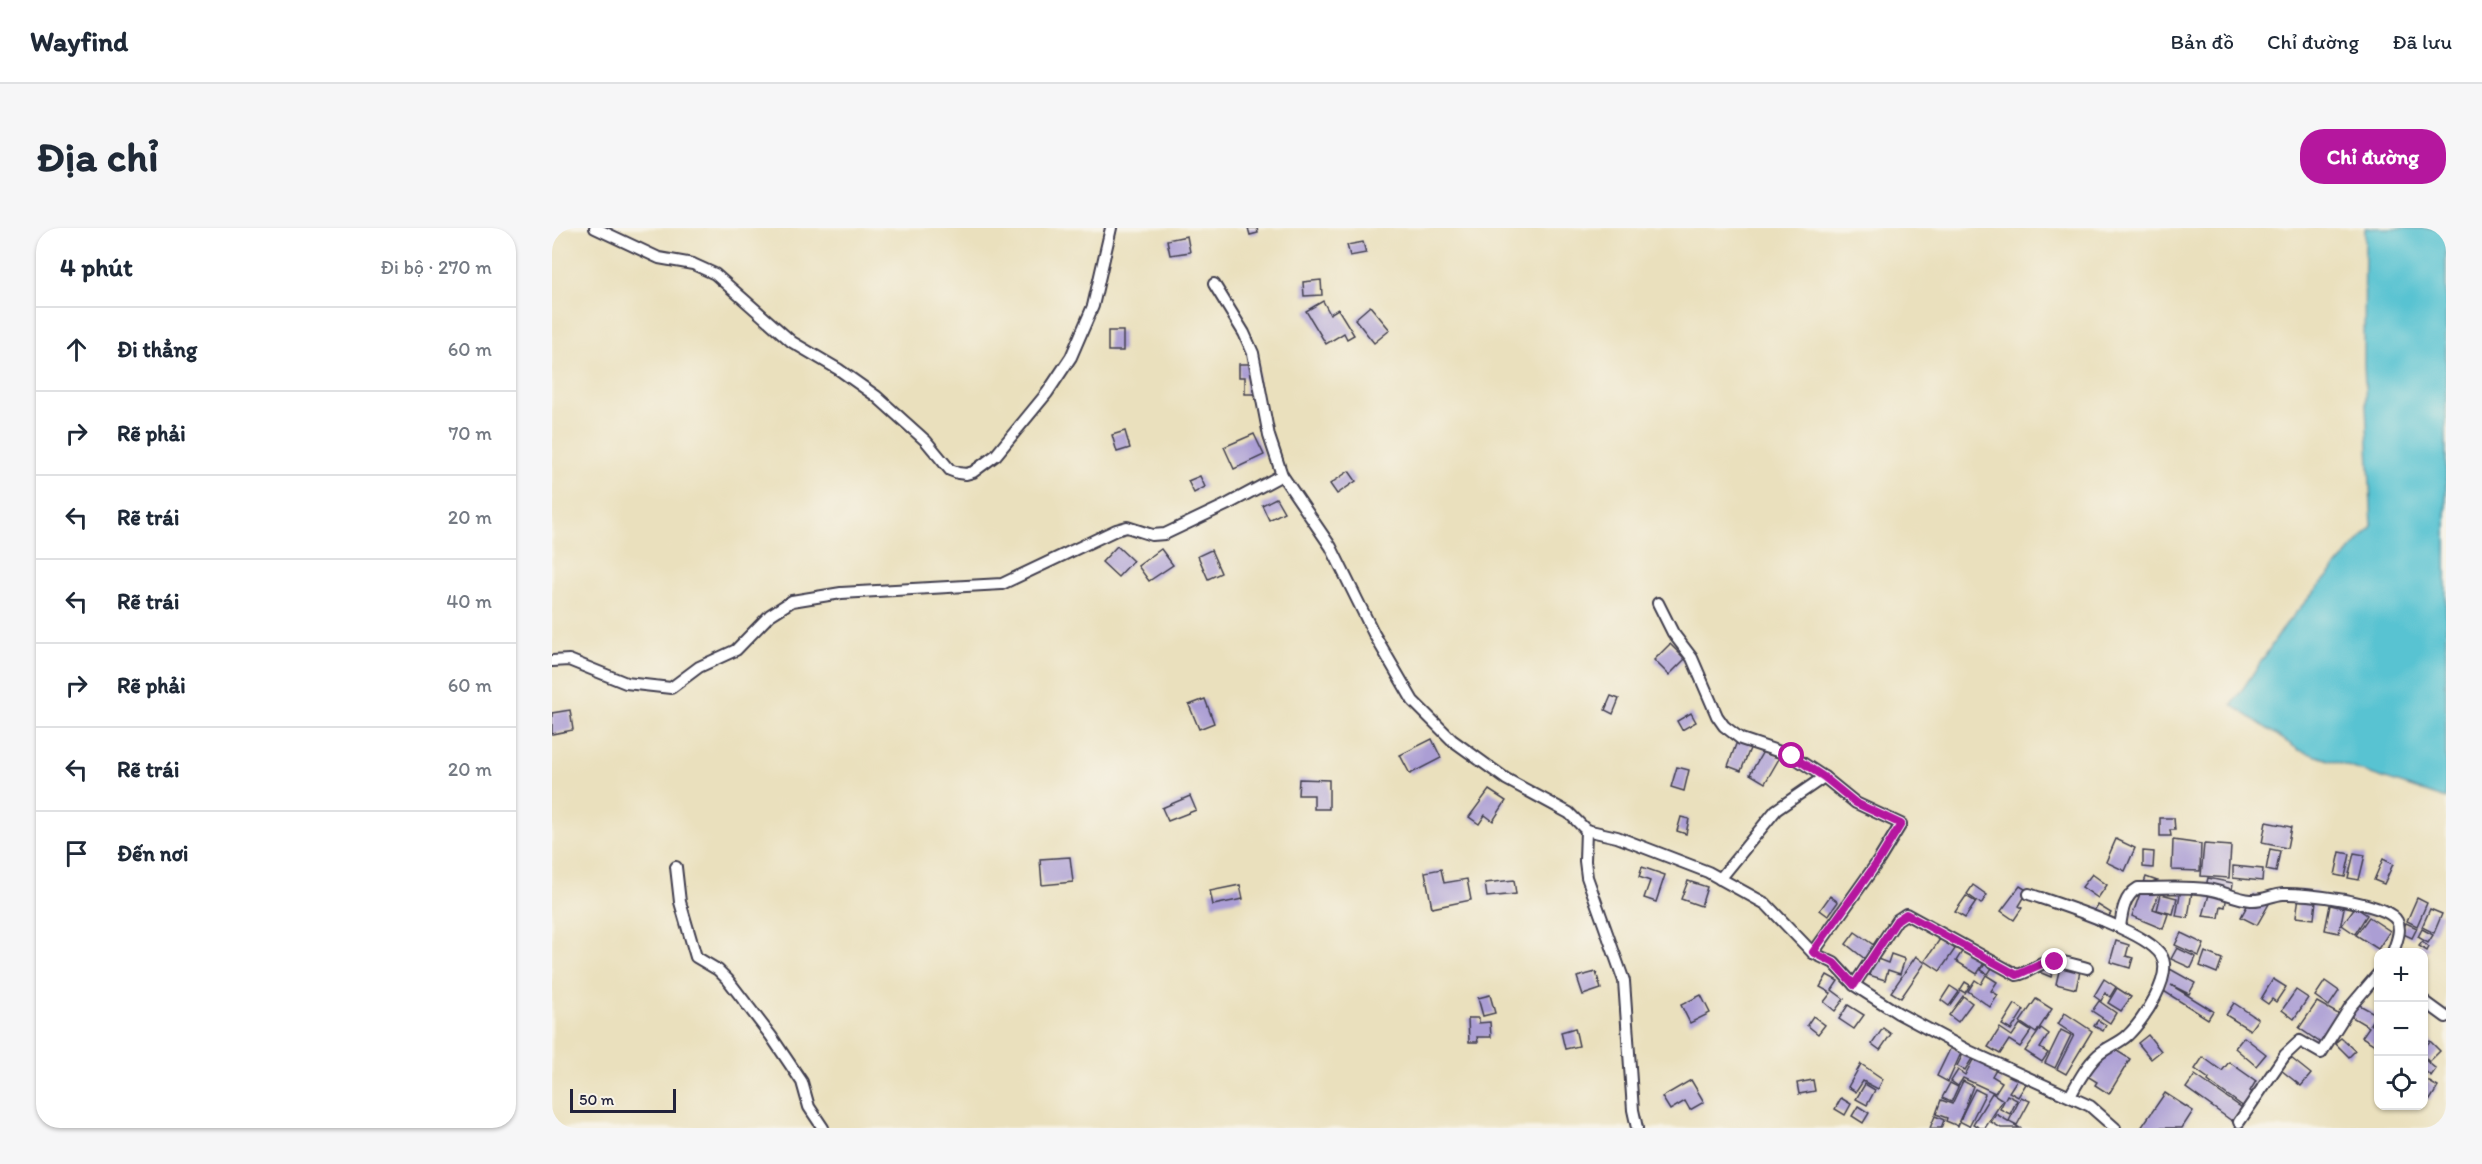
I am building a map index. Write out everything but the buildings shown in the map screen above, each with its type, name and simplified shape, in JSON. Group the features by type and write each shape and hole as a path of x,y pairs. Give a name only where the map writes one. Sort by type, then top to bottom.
{"street":[{"path":"595,228 659,258 693,264 715,274 792,342 838,369 876,396 926,441 950,470 966,474 973,472 996,455 1047,393 1071,357 1093,306 1112,228"},
{"path":"1214,284 1244,333 1253,353 1269,436 1282,475 1331,547 1374,634 1413,701 1452,740 1506,779 1569,813 1586,830 1617,837 1708,872 1766,904 1813,952 1834,963 1854,985 1898,1013 1969,1051 2090,1106 2115,1128"},
{"path":"552,661 569,660 626,683 672,688 699,667 736,650 770,615 792,601 841,592 1002,584 1116,530 1127,527 1152,535 1165,534 1282,475"},
{"path":"1658,603 1673,633 1695,664 1717,716 1724,726 1749,742 1792,756 1824,777 1856,803 1901,824 1879,860 1813,952"},
{"path":"1720,879 1776,810 1824,777"},
{"path":"1586,830 1587,878 1624,981 1633,1110 1637,1128"},
{"path":"676,867 680,902 696,957 718,970 728,980 771,1036 802,1082 809,1107 823,1128"},
{"path":"2120,927 2130,892 2138,888 2195,887 2211,889 2235,898 2257,900 2285,894 2369,905 2390,914 2397,921 2399,929 2394,948"},
{"path":"2029,894 2120,927 2163,956 2164,964 2156,1000 2127,1036 2091,1062 2070,1096"},
{"path":"1854,985 1897,920 1906,914 2017,975 2046,962 2087,968"},
{"path":"2239,1122 2284,1055 2300,1041 2321,1053 2350,1007 2374,980"},
{"path":"2425,1002 2446,1017"}],"water":[{"path":"2365,228 2446,228 2446,799 2299,750 2232,705 2286,624 2372,526 2364,364"}],"route":[{"path":"1792,756 1824,777 1856,803 1901,824 1890,844 1813,952 1834,963 1854,985 1897,920 1906,914 1923,921 2017,975 2026,973 2046,962 2055,962"}]}
